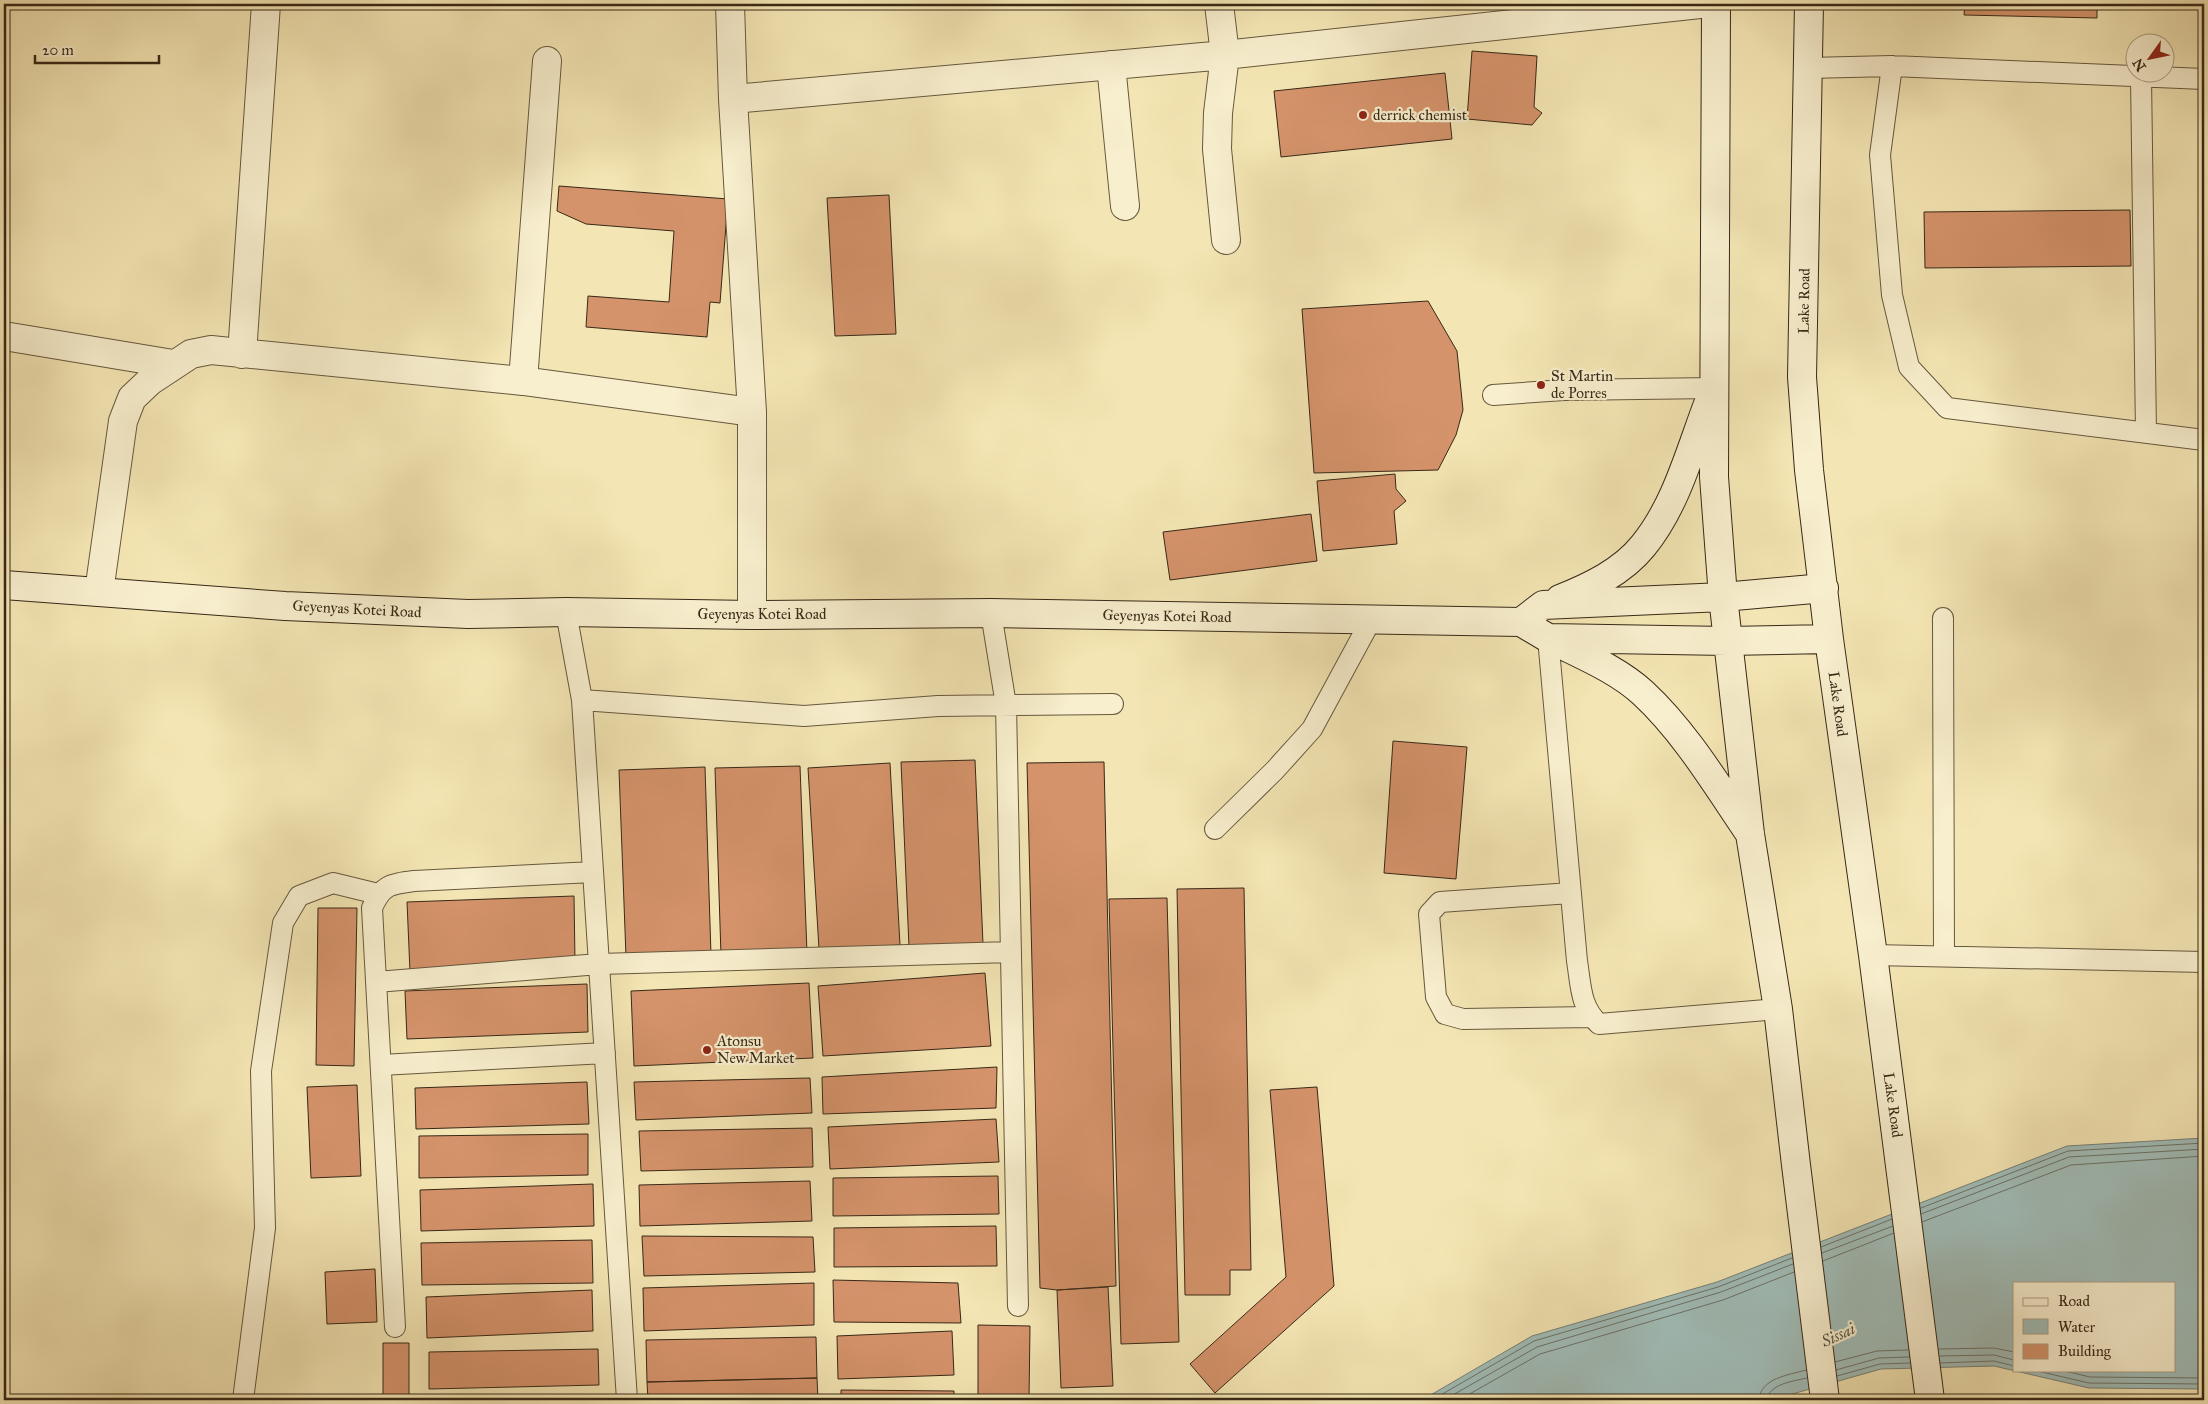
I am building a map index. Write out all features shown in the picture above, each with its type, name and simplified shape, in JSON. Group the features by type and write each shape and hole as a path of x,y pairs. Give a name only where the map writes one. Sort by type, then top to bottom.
{"street":[{"path":"242,354 266,4"},
{"path":"730,4 733,99 752,412 752,615"},
{"path":"1219,4 1225,55 1218,113 1217,149 1226,240"},
{"path":"733,99 1225,55 1700,4"},
{"path":"1716,4 1714,477 1722,597 1750,834 1778,1009 1825,1397"},
{"name":"Lake Road","path":"1810,4 1802,377 1810,470 1829,639 1873,956 1929,1392"},
{"path":"524,381 547,61"},
{"path":"1111,65 1125,206"},
{"path":"4,336 174,364"},
{"path":"99,592 124,421 132,398 150,381 192,354 211,350 524,381 752,412"},
{"path":"1714,388 1680,478 1654,531 1643,547 1623,566 1586,588 1543,605 1521,622 1617,674 1643,693 1682,736 1750,834"},
{"name":"Geyenyas Kotei Road","path":"4,585 285,606 458,614 566,612 752,615 991,613 1521,622"},
{"path":"1543,605 1722,597 1824,588"},
{"path":"1548,638 1727,641 1829,639"}],"lane":[{"path":"1892,66 1880,155 1892,295 1909,367 1947,408 2204,440"},
{"path":"1808,68 1892,66 2126,77"},
{"path":"2176,79 2204,79"},
{"path":"2141,82 2146,433"},
{"path":"1493,395 1564,390 1714,388"},
{"path":"566,612 582,700 627,1400"},
{"path":"991,613 1006,706 1018,1306"},
{"path":"1944,618 1944,956"},
{"path":"1216,829 1275,770 1312,729 1371,620"},
{"path":"1548,638 1583,1003 1591,1017 1599,1024 1778,1009"},
{"path":"582,700 804,716 938,706 1113,704"},
{"path":"395,1327 372,908 378,894 390,884 414,881 593,872"},
{"path":"243,1400 265,1228 262,1071 283,923 299,896 333,883 378,894"},
{"path":"1571,893 1440,902 1429,914 1436,997 1445,1014 1463,1019 1591,1017"},
{"path":"376,982 599,964 1011,952"},
{"path":"1873,956 2204,962"},
{"path":"380,1065 604,1053"}],"water":[{"name":"Sissai","path":"2204,1138 2204,1389 2089,1388 2020,1372 2176,1372 2176,1282 2013,1282 2013,1370 1994,1366 1881,1369 1771,1400 1422,1400 1532,1336 1717,1282 2067,1146"}],"building":[{"path":"1965,4 2097,4 2097,18 1964,15"},
{"path":"2150,4 2204,4 2204,10 2150,7"},
{"path":"1472,51 1537,56 1534,107 1542,113 1532,125 1467,119"},
{"name":"derrick chemist","path":"1445,73 1452,139 1281,157 1274,91"},
{"path":"559,186 728,199 720,303 710,302 707,337 586,327 588,296 669,302 674,231 586,224 557,211"},
{"path":"889,195 896,334 835,336 827,198"},
{"path":"2130,210 2131,266 1925,268 1924,212"},
{"path":"1428,301 1457,351 1463,410 1456,435 1438,470 1314,473 1302,309"},
{"path":"1395,474 1396,489 1406,501 1394,511 1397,544 1323,551 1317,481"},
{"path":"1311,514 1317,561 1170,580 1163,532"},
{"path":"1393,741 1467,747 1456,879 1384,873"},
{"path":"975,760 983,944 909,947 901,762"},
{"path":"1104,762 1116,1286 1057,1290 1040,1288 1027,763"},
{"path":"890,763 900,945 819,949 808,768"},
{"path":"800,766 807,953 721,956 715,768"},
{"path":"705,767 711,955 626,957 619,770"},
{"path":"1244,888 1251,1270 1230,1270 1230,1295 1185,1295 1177,889"},
{"path":"574,896 575,962 410,972 407,902"},
{"path":"1167,898 1179,1342 1121,1344 1109,899"},
{"path":"318,908 357,908 354,1066 316,1065"},
{"path":"985,973 991,1046 823,1056 818,986"},
{"path":"809,983 813,1058 634,1066 631,991"},
{"path":"587,984 588,1032 407,1039 405,991"},
{"path":"997,1067 996,1108 823,1114 822,1077"},
{"path":"810,1078 812,1113 636,1120 634,1082"},
{"path":"587,1082 589,1124 416,1129 415,1088"},
{"path":"357,1085 361,1176 311,1178 307,1087"},
{"path":"1317,1087 1334,1286 1215,1393 1190,1364 1286,1277 1270,1090"},
{"path":"996,1119 999,1162 830,1169 828,1127"},
{"path":"812,1128 813,1167 641,1171 639,1131"},
{"path":"588,1134 588,1175 419,1178 419,1136"},
{"path":"998,1176 999,1214 833,1216 833,1178"},
{"path":"810,1181 812,1221 640,1226 639,1185"},
{"path":"593,1184 594,1226 421,1231 420,1190"},
{"path":"996,1226 997,1266 834,1267 834,1228"},
{"path":"642,1236 813,1237 815,1272 644,1276"},
{"path":"592,1240 593,1283 422,1285 421,1243"},
{"path":"375,1269 377,1322 327,1324 325,1272"},
{"path":"833,1280 958,1283 961,1323 834,1322"},
{"path":"814,1283 814,1325 644,1331 643,1288"},
{"path":"1108,1287 1113,1386 1061,1388 1057,1290"},
{"path":"592,1290 593,1331 427,1338 426,1297"},
{"path":"978,1325 1030,1326 1029,1400 978,1400"},
{"path":"952,1331 954,1375 838,1379 837,1336"},
{"path":"816,1337 817,1378 647,1382 646,1340"},
{"path":"383,1343 409,1343 409,1400 383,1400"},
{"path":"598,1349 599,1385 429,1389 429,1352"},
{"path":"817,1378 818,1400 648,1400 647,1382"},
{"path":"841,1390 954,1391 954,1400 841,1400"}],"place":[{"name":"derrick chemist","path":"1363,115"},
{"name":"St Martin de Porres","path":"1541,385"},
{"name":"Atonsu New Market","path":"707,1050"}]}
